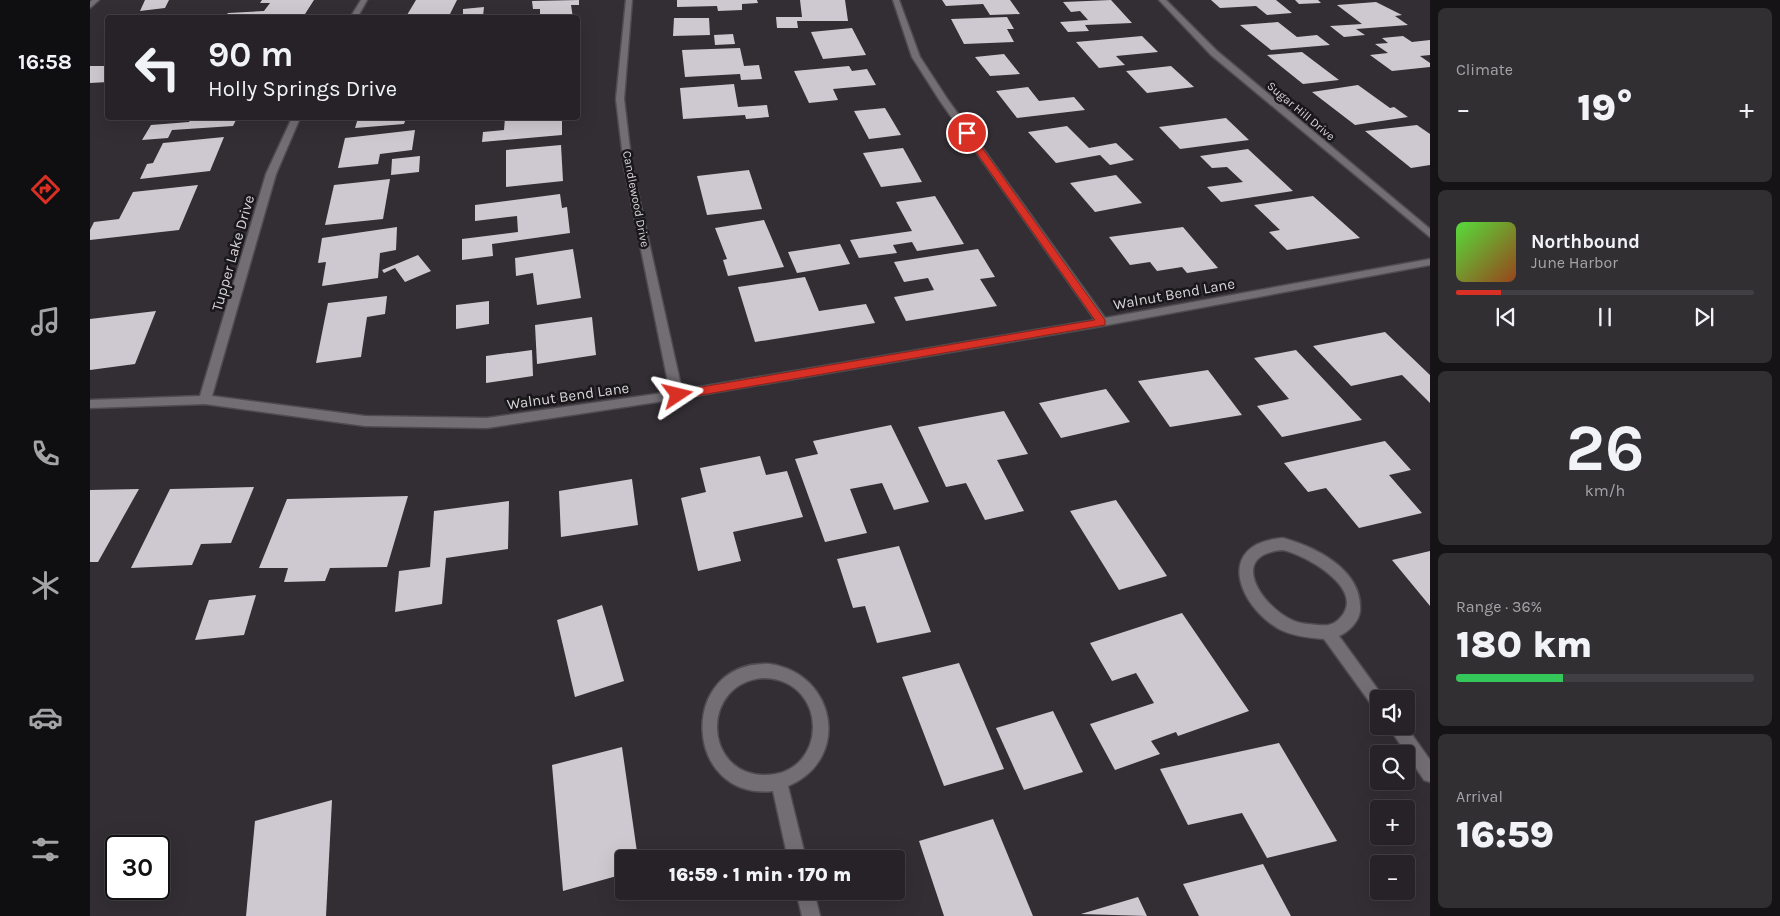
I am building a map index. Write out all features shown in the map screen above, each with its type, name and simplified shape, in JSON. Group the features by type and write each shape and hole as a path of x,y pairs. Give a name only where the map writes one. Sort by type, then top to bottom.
{"street":[{"path":"90,6 96,0"},
{"path":"355,15 364,0"},
{"name":"Candlewood Drive","path":"629,0 621,80 621,108 628,166 678,395"},
{"path":"896,0 916,57 944,101 1102,322"},
{"name":"Sugar Hill Drive","path":"1162,0 1221,59 1430,234"},
{"name":"Tupper Lake Drive","path":"205,400 271,174 295,120"},
{"name":"Walnut Bend Lane","path":"90,404 205,400 365,421 487,423 678,395 1102,322 1430,262"},
{"path":"1328,633 1342,627 1351,617 1353,604 1349,588 1338,572 1323,559 1305,549 1286,544 1270,544 1256,549 1250,556 1246,568 1251,592 1263,607 1281,622 1300,630 1328,633 1370,691"},
{"path":"766,670 790,676 805,687 814,700 821,718 817,749 806,766 790,778 779,782 758,784 740,778 724,765 718,757 710,738 709,717 716,699 734,679 751,672 766,670"},
{"path":"1402,735 1430,774"},
{"path":"779,782 795,850"},
{"path":"807,900 811,916"}],"building":[{"path":"145,0 169,0 165,8 140,11"},
{"path":"262,0 314,0 305,14 226,15 228,13 264,11 270,3 260,3"},
{"path":"416,0 457,0 450,14 407,15"},
{"path":"579,0 579,5 571,5 573,15 533,15 540,14 540,9 533,9 532,1"},
{"path":"677,0 757,0 758,3 742,4 742,10 718,11 717,6 677,7"},
{"path":"800,0 845,0 848,21 797,21 798,28 777,28 776,17 802,17"},
{"path":"942,0 1010,0 1020,14 990,15 983,4 946,6"},
{"path":"1111,0 1132,23 1085,25 1089,31 1068,32 1060,22 1088,20 1080,11 1071,12 1063,2"},
{"path":"1211,0 1276,0 1292,13 1267,15 1256,6 1220,8"},
{"path":"1295,0 1318,0 1321,3 1299,4"},
{"path":"1376,2 1402,15 1395,16 1408,25 1356,29 1365,35 1344,37 1330,26 1362,24 1337,5"},
{"path":"484,7 483,15 463,15 463,9"},
{"path":"1007,17 1014,29 1007,29 1014,42 964,44 951,19"},
{"path":"674,18 709,18 710,35 673,36"},
{"path":"1278,22 1297,37 1317,35 1330,45 1271,50 1240,25"},
{"path":"852,28 866,55 823,59 811,32"},
{"path":"733,34 735,44 715,45 714,35"},
{"path":"1142,36 1158,52 1116,56 1125,65 1099,68 1076,42"},
{"path":"1403,36 1412,42 1430,40 1430,55 1420,56 1430,63 1430,67 1392,71 1370,55 1388,53 1375,44 1388,43 1382,38"},
{"path":"740,48 744,66 759,65 762,79 741,80 740,74 685,77 682,50"},
{"path":"1302,52 1339,80 1303,84 1267,55"},
{"path":"1004,54 1020,74 990,76 975,57"},
{"path":"90,66 105,66 105,82 90,83"},
{"path":"849,66 852,71 867,69 876,85 833,89 838,100 809,103 794,71"},
{"path":"1171,66 1194,87 1147,93 1126,71"},
{"path":"734,84 738,107 767,105 769,117 746,119 745,115 683,119 680,88"},
{"path":"1358,85 1390,108 1394,107 1408,117 1355,125 1312,92"},
{"path":"1028,87 1039,101 1074,97 1085,110 1017,118 996,91"},
{"path":"885,108 901,135 869,139 854,111"},
{"path":"1226,118 1249,140 1180,149 1159,127"},
{"path":"190,120 236,120 233,126 172,130 168,138 142,140 151,125 189,122"},
{"path":"357,120 405,120 404,124 355,128"},
{"path":"505,120 562,120 562,135 482,142 483,132 504,130"},
{"path":"1417,125 1430,134 1430,165 1411,168 1365,131"},
{"path":"1067,126 1089,148 1116,143 1134,160 1110,165 1100,155 1056,163 1028,132"},
{"path":"415,130 412,150 380,154 378,164 338,168 345,138"},
{"path":"224,137 210,171 140,179 147,164 153,163 163,143"},
{"path":"561,145 563,181 506,187 506,150"},
{"path":"903,148 922,182 881,187 863,153"},
{"path":"1248,149 1293,191 1221,202 1207,187 1243,182 1227,167 1212,168 1200,156"},
{"path":"420,156 419,172 391,175 392,159"},
{"path":"749,170 762,209 707,215 697,176"},
{"path":"1116,175 1142,203 1095,212 1070,183"},
{"path":"390,179 383,219 325,225 334,185"},
{"path":"198,185 179,230 90,240 90,230 94,222 119,219 133,192"},
{"path":"560,194 562,208 567,207 570,233 492,244 493,256 462,260 462,239 518,232 517,216 475,221 475,205"},
{"path":"935,196 964,244 917,251 912,242 893,245 897,253 859,258 850,240 912,231 896,202"},
{"path":"1313,196 1360,238 1287,250 1269,232 1280,230 1254,205"},
{"path":"764,220 784,267 728,276 723,260 727,259 715,228"},
{"path":"397,227 396,250 380,253 378,278 322,286 326,262 318,263 322,238"},
{"path":"1183,227 1218,268 1187,273 1182,267 1157,271 1150,262 1130,265 1109,237"},
{"path":"840,244 850,264 797,273 788,252"},
{"path":"573,249 581,298 537,305 533,273 516,276 515,258"},
{"path":"978,249 995,277 980,279 997,306 906,321 894,297 934,290 928,278 904,282 894,262"},
{"path":"418,255 431,271 405,282 395,268 384,273 382,270"},
{"path":"805,277 819,311 866,304 875,323 755,342 738,287"},
{"path":"387,296 385,314 367,317 361,357 316,363 328,303"},
{"path":"489,301 489,324 456,329 456,305"},
{"path":"156,311 135,364 90,370 90,319"},
{"path":"592,317 596,355 537,364 535,325"},
{"path":"1385,332 1430,375 1430,403 1402,375 1351,386 1313,346"},
{"path":"532,350 533,376 486,383 486,356"},
{"path":"1296,350 1362,420 1282,437 1257,406 1289,399 1254,358"},
{"path":"1208,370 1242,415 1170,427 1138,381"},
{"path":"1106,389 1130,422 1061,438 1039,403"},
{"path":"1004,411 1028,454 997,460 1024,511 985,520 966,483 946,487 918,427"},
{"path":"891,425 929,502 894,510 882,483 850,489 867,533 825,542 795,459 818,454 813,441"},
{"path":"1385,441 1411,470 1389,475 1422,513 1359,528 1326,488 1308,492 1284,463"},
{"path":"760,456 766,475 787,471 803,517 733,532 741,561 698,571 681,498 706,492 700,468"},
{"path":"632,479 638,525 561,537 559,491"},
{"path":"254,487 231,543 201,544 192,565 131,568 170,489"},
{"path":"139,489 98,562 90,562 90,490"},
{"path":"408,496 387,567 330,568 325,581 284,582 288,568 259,568 287,499"},
{"path":"1116,500 1167,576 1119,590 1070,511"},
{"path":"509,501 508,549 446,558 442,604 395,612 399,571 430,567 434,511"},
{"path":"899,546 931,632 877,643 865,606 853,608 837,559"},
{"path":"1430,551 1430,606 1392,560"},
{"path":"256,595 244,635 195,640 209,600"},
{"path":"602,605 624,681 575,697 557,620"},
{"path":"1182,613 1249,711 1178,736 1176,732 1151,741 1160,754 1115,770 1090,724 1154,703 1136,673 1112,681 1090,643"},
{"path":"959,663 1004,769 944,786 902,677"},
{"path":"1053,711 1083,772 1024,790 996,728"},
{"path":"1279,743 1337,841 1267,858 1242,813 1188,825 1160,769"},
{"path":"622,747 637,850 615,850 615,877 563,891 552,765"},
{"path":"332,800 326,916 246,916 255,821"},
{"path":"993,819 1033,916 944,916 919,841"},
{"path":"1263,864 1291,916 1199,916 1183,884"},
{"path":"1138,897 1147,916 1081,914"}],"route":[{"path":"678,395 1102,322 967,133"}]}
